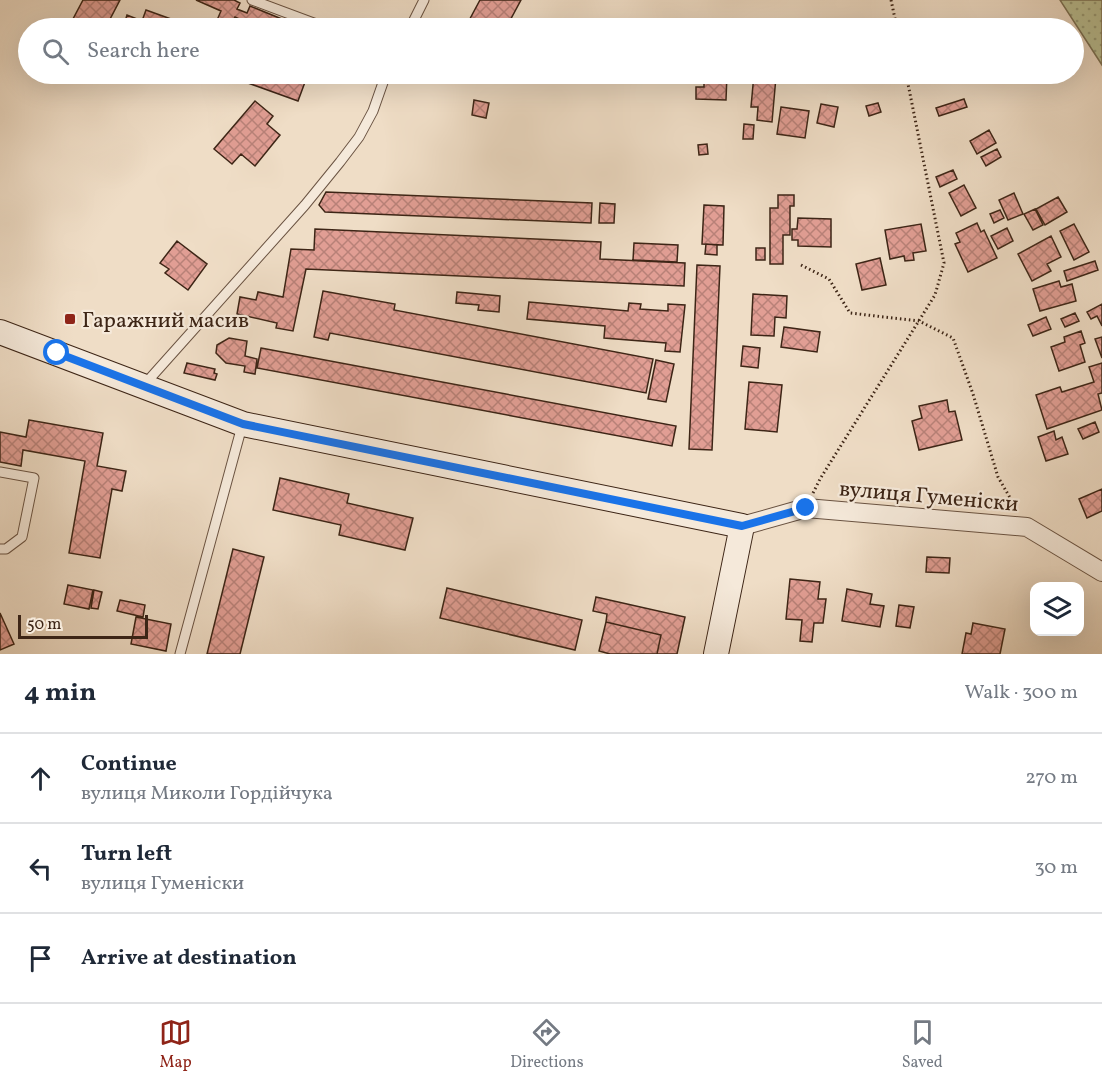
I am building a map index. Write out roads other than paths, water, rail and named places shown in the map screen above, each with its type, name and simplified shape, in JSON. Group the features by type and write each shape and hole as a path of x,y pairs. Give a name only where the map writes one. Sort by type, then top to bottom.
{"street":[{"path":"0,332 243,424 742,526 716,654"},
{"name":"вулиця Гуменіски","path":"742,526 806,508 1027,527 1102,572"}],"lane":[{"path":"252,0 300,18"},
{"path":"415,18 424,0"},
{"path":"143,387 305,205 340,162 359,137 373,111 382,84"},
{"path":"180,654 243,424"},
{"path":"0,472 34,478 22,537 6,549 0,549"}],"place":[{"name":"Гаражний масив","path":"70,319"}]}
